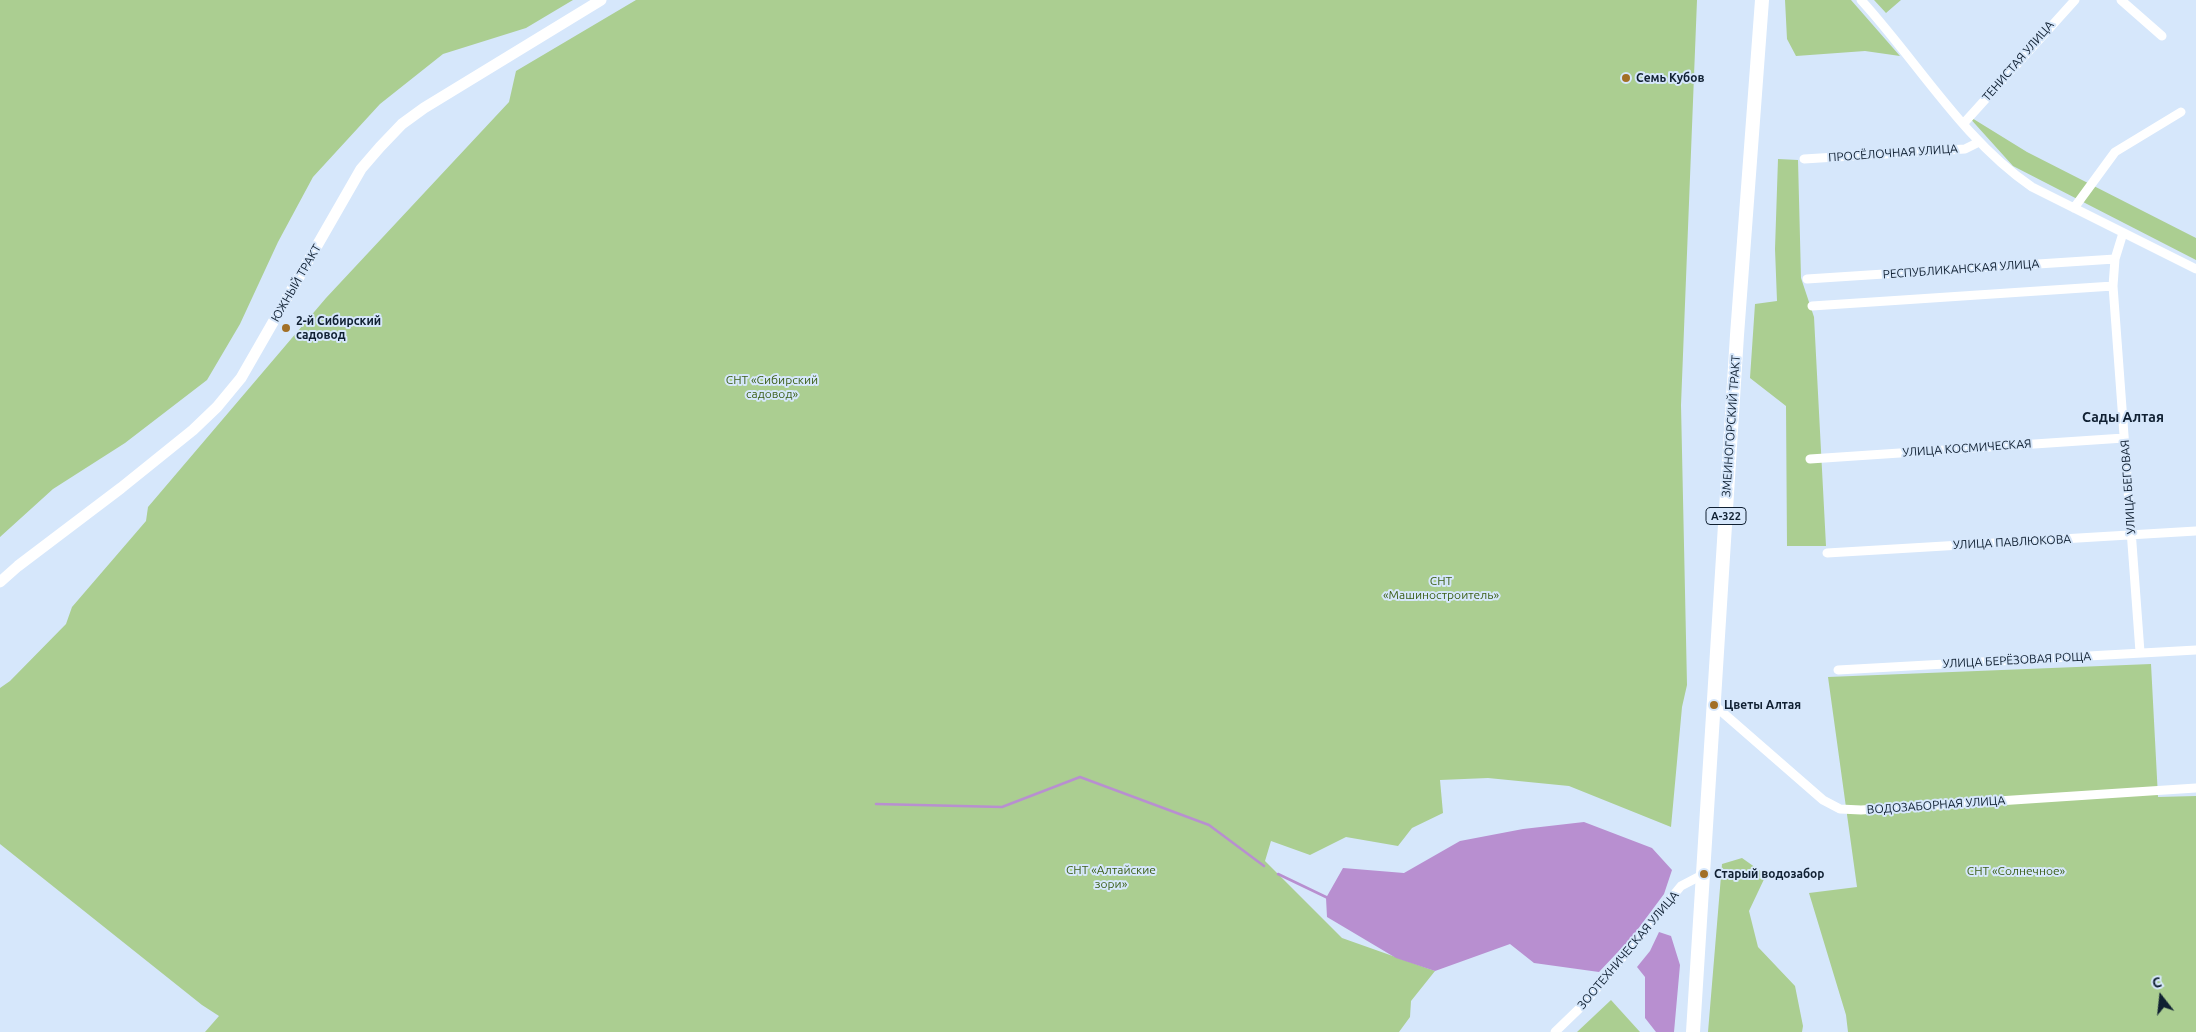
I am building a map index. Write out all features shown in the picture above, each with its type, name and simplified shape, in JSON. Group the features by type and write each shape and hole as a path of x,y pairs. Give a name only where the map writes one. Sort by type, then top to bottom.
{"highway":[{"name":"ЗМЕИНОГОРСКИЙ ТРАКТ","path":"1694,1032 1737,335 1762,0"}],"main road":[{"name":"ЮЖНЫЙ ТРАКТ","path":"0,582 18,566 122,488 218,407 241,378 361,168 397,130 440,98 601,0"}],"street":[{"path":"1861,0 1980,142 2011,172 2032,187 2196,269"},
{"name":"ТЕНИСТАЯ УЛИЦА","path":"1964,123 2075,0"},
{"path":"2121,0 2162,36"},
{"path":"2074,208 2086,188 2115,152 2181,112"},
{"name":"ПРОСЁЛОЧНАЯ УЛИЦА","path":"1804,159 1965,149 1980,142"},
{"name":"УЛИЦА БЕГОВАЯ","path":"2123,233 2115,259 2113,286 2140,652"},
{"name":"РЕСПУБЛИКАНСКАЯ УЛИЦА","path":"1807,279 2115,259"},
{"path":"1812,306 2113,286"},
{"name":"УЛИЦА КОСМИЧЕСКАЯ","path":"1810,459 2124,438"},
{"name":"УЛИЦА ПАВЛЮКОВА","path":"1827,553 2196,531"},
{"name":"УЛИЦА БЕРЁЗОВАЯ РОЩА","path":"1838,670 2196,650"},
{"name":"ВОДОЗАБОРНАЯ УЛИЦА","path":"1714,704 1823,800 1840,809 1860,810 2196,788"},
{"name":"ЗООТЕХНИЧЕСКАЯ УЛИЦА","path":"1555,1032 1584,1003 1681,886 1704,874"}],"green space":[{"path":"0,0 573,0 526,28 443,54 380,104 313,177 278,242 240,324 207,380 125,443 53,489 0,537"},
{"name":"СНТ «Сибирский садовод»","path":"636,0 1697,0 1681,405 1687,685 1682,707 1671,827 1569,786 1488,778 1440,780 1443,813 1412,828 1398,846 1346,837 1310,855 1271,841 1265,861 1342,938 1435,971 1411,1001 1410,1017 1399,1032 205,1032 219,1016 202,1005 0,844 0,688 10,681 66,624 72,607 146,521 148,507 326,298 509,102 516,71"},
{"path":"1785,0 1851,0 1900,56 1865,51 1796,56 1787,39"},
{"path":"1874,0 1901,0 1886,13"},
{"path":"1967,115 2027,152 2196,238 2196,260 2013,166"},
{"path":"1778,159 1798,160 1801,278 1814,317 1826,546 1787,546 1786,406 1750,378 1755,304 1777,301 1775,249"},
{"name":"СНТ «Солнечное»","path":"2151,664 2158,797 2196,796 2196,1032 1848,1032 1846,1015 1809,893 1857,887 1828,677"},
{"path":"1742,858 1766,875 1749,911 1758,947 1795,986 1803,1026 1802,1032 1708,1032 1722,864"},
{"path":"1611,1000 1640,1032 1577,1032"}],"shaded area":[{"path":"1584,822 1652,848 1672,870 1664,894 1632,937 1599,972 1534,963 1510,944 1435,971 1396,958 1327,917 1326,898 1343,868 1404,873 1460,841 1523,829"},
{"path":"1659,932 1671,936 1680,965 1674,1032 1656,1032 1645,1018 1645,977 1637,967 1650,951"}],"waterway":[{"path":"876,804 1002,807 1080,777 1209,825 1264,866"},
{"path":"1278,874 1328,898"}],"place":[{"name":"Семь Кубов","path":"1626,78"},
{"name":"2-й Сибирский садовод","path":"286,328"},
{"name":"Цветы Алтая","path":"1714,705"},
{"name":"Старый водозабор","path":"1704,874"}],"district":[{"name":"Сады Алтая","path":"2123,417"}],"park label":[{"name":"СНТ «Машиностроитель»","path":"1441,588"},
{"name":"СНТ «Алтайские зори»","path":"1111,877"}]}
